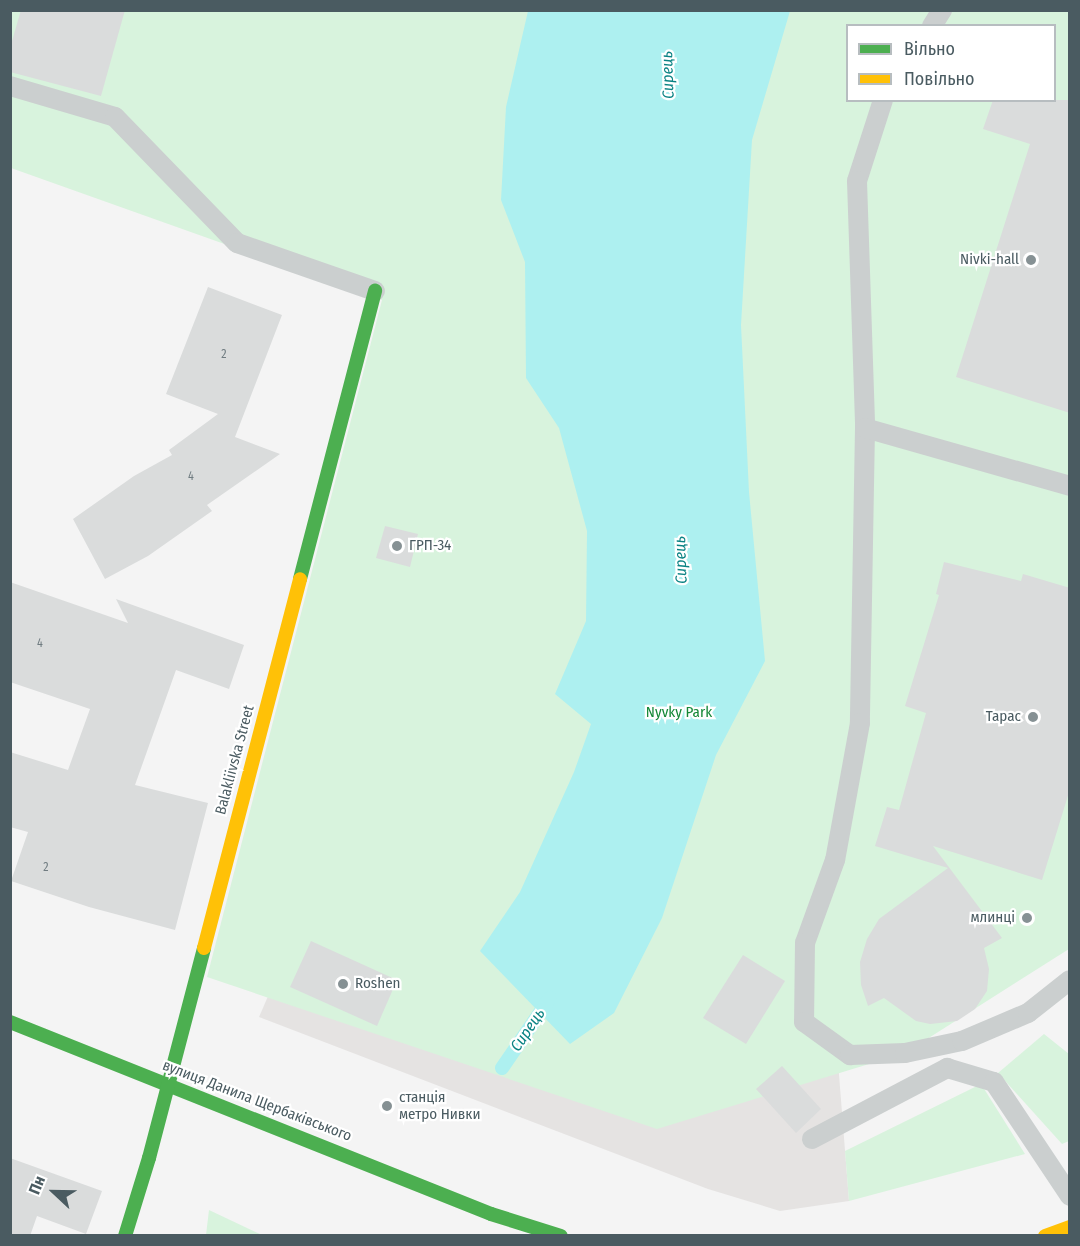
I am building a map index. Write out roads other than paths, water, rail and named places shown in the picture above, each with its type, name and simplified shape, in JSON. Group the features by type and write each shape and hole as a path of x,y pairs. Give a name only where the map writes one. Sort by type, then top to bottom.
{"street":[{"name":"Balakliivska Street","path":"125,1236 168,1084 375,291"},
{"name":"вулиця Данила Щербаківського","path":"10,1022 491,1214 561,1236"},
{"name":"вулиця Данила Щербаківського","path":"491,1214 525,1236"},
{"path":"1045,1236 1070,1227"}],"lane":[{"path":"933,24 942,10"},
{"path":"10,86 115,117 237,243 375,291"},
{"path":"882,102 857,181 866,429 860,723 835,860 805,943 804,1022 850,1055 905,1053 962,1041 1028,1013 1070,980"},
{"path":"866,429 1070,486"},
{"path":"812,1139 947,1068 994,1082 1070,1196"}],"water":[{"path":"528,11 790,11 752,140 741,325 749,492 765,661 716,755 662,918 614,1013 570,1044 480,951 520,892 574,772 591,724 555,694 586,621 587,531 559,428 526,378 525,262 501,200 506,107"}],"waterway":[{"name":"Сирець","path":"502,1068 550,998"}],"place":[{"name":"Nivki-hall","path":"1031,260"},
{"name":"ГРП-34","path":"397,546"},
{"name":"Тарас","path":"1033,717"},
{"name":"млинці","path":"1027,918"},
{"name":"Roshen","path":"343,984"},
{"name":"станція метро Нивки","path":"387,1106"}],"park label":[{"name":"Nyvky Park","path":"679,713"}]}
